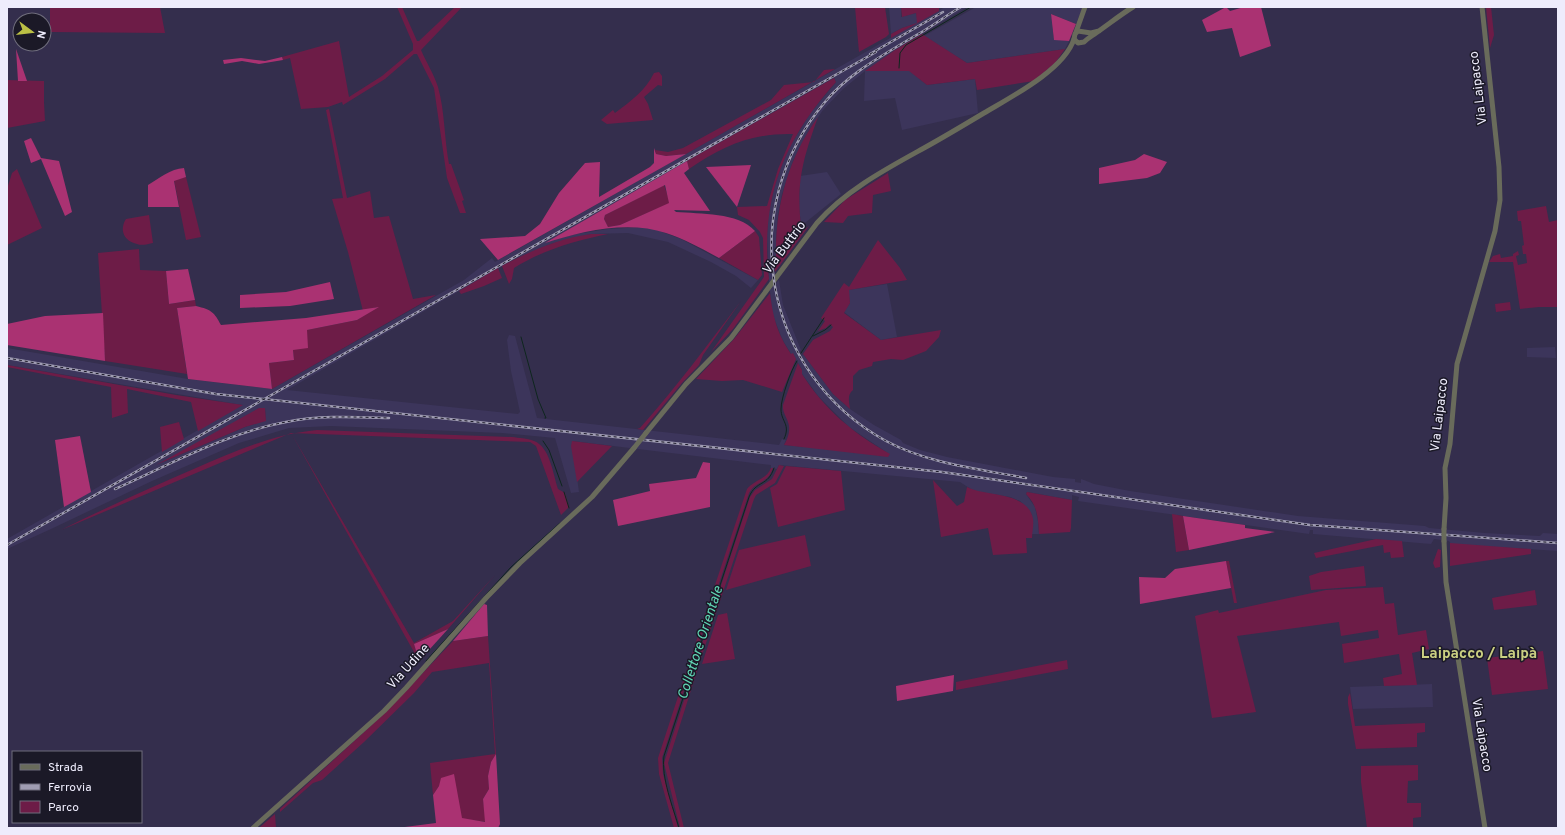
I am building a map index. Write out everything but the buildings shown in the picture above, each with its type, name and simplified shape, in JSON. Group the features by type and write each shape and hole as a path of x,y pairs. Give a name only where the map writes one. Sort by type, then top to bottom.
{"street":[{"name":"Via Buttrio","path":"1065,54 1074,39 1086,7"},
{"name":"Via Buttrio","path":"574,514 596,493 686,384 731,338 823,216 847,195 875,176 1036,82 1065,54 1133,7"},
{"name":"Via Laipacco","path":"1482,7 1499,167 1500,200 1495,231 1457,364 1450,444 1445,468 1446,498 1444,541 1446,582 1485,828"},
{"path":"1082,16 1081,24 1087,35 1087,39"},
{"path":"1076,32 1080,30 1091,33 1099,31"},
{"path":"1074,39 1081,43"},
{"name":"Via Udine","path":"253,828 384,711 486,598 520,563 574,514"}],"shaded area":[{"path":"889,7 901,7 901,17 916,13 918,23 945,7 967,7 895,50 866,71 909,70 927,85 975,79 978,113 902,130 895,98 864,101 865,71 843,89 823,110 808,132 793,161 782,194 778,215 776,266 774,268 776,283 779,280 783,305 801,350 799,352 802,356 803,354 833,394 850,409 874,425 901,440 903,443 920,450 947,457 1053,477 1075,479 1075,482 1081,483 1081,479 1094,484 1130,491 1298,516 1425,526 1429,528 1485,533 1540,536 1543,533 1558,534 1558,551 1451,544 1449,541 1434,539 1431,544 1313,534 1313,530 1310,530 1309,534 1078,501 1079,497 1072,495 1072,500 1027,492 1026,494 1035,507 1038,521 1039,534 1032,534 1032,515 1020,501 1010,497 974,491 960,482 779,465 777,469 771,468 771,465 572,441 579,492 571,493 555,438 502,433 331,426 289,428 239,443 152,481 7,549 7,539 242,405 7,365 7,348 188,379 272,389 464,280 492,258 495,262 915,24 902,28 891,34","holes":["834,78 836,82 811,112 791,144 774,187 768,216 767,235 772,313 782,339 791,354 793,354 802,370 802,374 818,396 849,427 889,454 784,445 786,440 782,439 779,445 537,418 515,336 509,335 507,340 511,371 520,412 518,414 287,390 515,259 551,244 591,234 628,233 668,242 711,262 736,276 751,288 758,280 681,239 654,229 642,227 608,229 576,234 548,241","265,409 266,420 245,427 161,463"]},
{"path":"976,7 1083,7 1076,24 1051,14 1054,39 1069,41 1065,49 967,63 924,36"},
{"path":"1226,7 1230,11 1244,7 1261,7 1271,46 1240,57 1232,28 1207,32 1202,20"},
{"path":"1051,14 1076,24 1069,41 1054,40"},
{"path":"16,52 27,81 18,81"},
{"path":"282,57 283,60 259,64 242,61 224,64 223,60 241,58 265,61"},
{"path":"31,138 41,158 59,161 72,212 65,216 41,159 31,163 24,141"},
{"path":"654,148 656,154 666,156 686,154 498,260 480,239 525,236 540,224 559,193 585,163 600,162 599,197 650,167 654,163"},
{"path":"1144,154 1167,162 1160,173 1147,178 1099,184 1099,168 1135,160"},
{"path":"687,161 689,169 684,173 710,211 674,210 676,212 729,217 739,220 755,231 719,258 673,235 651,229 636,227 621,227 590,231 545,243","holes":["665,185 669,203 620,225 608,227 604,219 605,215"]},
{"path":"751,165 737,207 706,167"},
{"path":"184,168 186,177 174,181 179,207 148,207 148,185 170,172"},
{"path":"827,172 841,194 801,226 799,207 800,176"},
{"path":"188,269 195,300 169,304 166,271"},
{"path":"330,282 334,299 290,306 240,308 240,295 286,292"},
{"path":"887,284 897,337 881,340 844,312 850,303 848,290"},
{"path":"196,306 212,312 221,325 306,318 379,307 357,320 307,330 308,348 293,350 294,360 269,363 272,389 188,379 177,308"},
{"path":"103,313 105,361 7,345 7,324 45,316"},
{"path":"1555,347 1556,358 1527,357 1527,348"},
{"path":"80,436 91,492 64,507 55,440"},
{"path":"703,462 710,463 710,507 618,526 613,500 650,491 649,484 696,478"},
{"path":"1183,516 1245,525 1245,528 1275,532 1189,550"},
{"path":"1226,561 1231,588 1140,604 1139,577 1165,578 1175,569"},
{"path":"484,604 487,605 488,636 453,641"},
{"path":"448,629 419,661 414,644"},
{"path":"954,675 953,691 897,701 896,686"},
{"path":"1432,684 1433,707 1353,709 1350,687"},
{"path":"496,754 500,824 498,828 397,828 436,823 433,795 439,786 441,778 454,774 462,818 485,822 483,799 489,789 488,776 491,762"}],"green space":[{"path":"50,7 160,7 165,33 52,32 52,12 50,12"},
{"path":"397,7 402,7 417,41 419,41 455,7 462,7 421,50 438,87 442,106 449,164 451,164 464,200 462,201 466,213 460,213 447,178 434,88 417,54 414,54 385,79 343,105 342,102 328,107 301,109 290,58 283,60 282,57 339,41 349,97 382,76 413,50 413,44"},
{"path":"855,7 885,7 889,34 859,52"},
{"path":"901,7 939,7 939,11 891,38 891,34 902,28 917,23 916,13 902,17"},
{"path":"1486,7 1491,7 1494,35 1490,48"},
{"path":"922,34 967,63 1065,49 1055,63 1034,81 977,90 975,79 927,85 909,71 865,71 895,50"},
{"path":"835,69 816,80 824,70"},
{"path":"659,72 662,76 662,86 658,85 644,97 653,120 607,124 601,120 613,110 615,113 632,100 642,90 654,73"},
{"path":"834,78 836,82 802,126 789,149 779,173 772,197 768,223 767,250 769,279 733,329 711,352 764,277 763,238 760,232 749,220 738,215 737,207 767,206 778,169 793,134 764,136 738,142 689,169 687,161"},
{"path":"7,80 44,81 45,121 7,128"},
{"path":"812,82 686,154 666,156 656,154 655,150 668,152 683,148 771,100 784,85"},
{"path":"329,109 347,198 370,191 374,218 389,216 413,299 436,295 272,389 269,363 294,360 293,350 307,330 357,320 377,307 363,311 348,252 332,199 343,198 326,110"},
{"path":"818,117 808,146 800,183 799,196 801,226 786,240 780,249 791,242 809,226 775,272 778,220 785,184 799,149"},
{"path":"17,169 42,228 7,245 7,189 12,173"},
{"path":"888,173 891,191 873,195 872,213 848,216 843,223 824,222 845,200"},
{"path":"186,177 201,237 186,240 174,180"},
{"path":"664,185 670,203 620,225 608,227 604,219 605,215"},
{"path":"1546,206 1549,222 1558,220 1558,307 1520,309 1513,262 1489,262 1493,256 1500,254 1501,258 1513,256 1513,254 1518,251 1519,255 1516,256 1518,265 1527,263 1526,254 1523,254 1522,246 1524,245 1521,221 1518,221 1517,211"},
{"path":"149,215 153,243 141,245 133,243 126,238 123,227 126,219"},
{"path":"755,231 759,237 762,275 758,280 719,258"},
{"path":"591,234 608,234 559,247 536,256 514,268 512,279 509,284 502,266 545,246"},
{"path":"878,240 900,268 907,280 849,290 850,303 844,313 881,340 941,330 939,337 926,351 903,360 891,359 873,362 872,366 859,370 853,376 853,390 849,398 850,409 833,394 803,354 813,340 830,331 833,327 830,324 826,328 818,331 825,321 821,318 844,283 849,287"},
{"path":"139,249 140,270 166,271 169,304 195,300 196,306 177,308 187,374 105,361 98,253"},
{"path":"498,268 502,278 461,294 459,291"},
{"path":"770,293 774,317 779,332 791,354 793,353 796,359 782,392 743,380 722,381 696,379 734,339"},
{"path":"741,301 703,355 699,365 643,430 637,429 640,428 692,366"},
{"path":"1510,302 1511,310 1496,312 1495,304"},
{"path":"798,363 802,370 802,374 830,410 864,438 890,454 888,457 784,445 789,429 783,411 783,405"},
{"path":"7,365 176,395 243,405 198,431 191,402 127,389 128,413 112,418 111,387 7,367"},
{"path":"259,408 265,408 266,421 245,427 156,465"},
{"path":"179,422 184,439 162,452 160,427"},
{"path":"317,430 512,437 529,439 539,444 544,449 550,462 558,489 565,493 569,507 561,515 536,446 530,442 296,433"},
{"path":"292,434 414,643 453,621 495,575 448,629 414,644 419,661"},
{"path":"286,435 61,530 128,498 225,455"},
{"path":"572,441 612,446 577,482 571,446"},
{"path":"779,465 784,466 775,483 756,495 754,499 699,664 695,665 750,497 755,490 772,479"},
{"path":"786,466 841,471 845,510 778,527 770,488 777,484"},
{"path":"771,468 773,468 768,477 755,486 749,493 692,665 688,666 747,489 753,483 767,475"},
{"path":"933,480 957,506 964,502 967,487 1015,499 1023,504 1030,510 1033,519 1032,538 1026,538 1027,553 993,555 988,528 941,537"},
{"path":"1027,492 1072,500 1070,532 1039,534 1037,513 1033,503 1026,494"},
{"path":"1172,514 1183,516 1189,550 1176,552"},
{"path":"805,535 811,566 726,590 739,550"},
{"path":"1376,539 1402,541 1404,557 1391,558 1390,552 1384,553 1383,545 1316,558 1314,553"},
{"path":"1450,543 1531,549 1531,554 1450,566"},
{"path":"1438,549 1441,550 1440,567 1435,568 1433,563"},
{"path":"1226,561 1229,561 1237,603 1234,603"},
{"path":"1364,566 1366,586 1311,590 1309,576 1321,572"},
{"path":"1383,587 1385,604 1394,603 1398,635 1426,630 1429,649 1412,653 1417,685 1384,686 1383,678 1402,674 1399,654 1344,663 1342,644 1379,638 1378,630 1341,636 1339,622 1237,636 1256,712 1212,718 1195,616 1218,610 1219,613 1326,590"},
{"path":"1535,590 1537,605 1494,610 1492,598"},
{"path":"727,613 735,659 702,664 718,615"},
{"path":"488,636 496,754 491,762 488,776 489,789 483,799 486,822 462,819 439,786 433,795 430,763 495,754 489,663 432,672 414,693 364,742 322,780 313,783 280,812 280,809 387,711 453,641"},
{"path":"1543,651 1548,689 1492,695 1487,658"},
{"path":"1067,660 1068,669 956,690 956,682"},
{"path":"698,668 668,763 684,828 680,828 664,763 694,669"},
{"path":"687,669 691,669 662,758 663,774 678,828 674,828 659,774 658,758"},
{"path":"1350,693 1355,726 1425,723 1425,732 1417,733 1417,747 1356,749 1348,704 1348,697"},
{"path":"1418,765 1418,780 1408,781 1407,803 1421,803 1421,817 1413,818 1413,828 1367,828 1361,782 1361,766"},
{"path":"275,814 276,828 259,828"}],"waterway":[{"name":"Collettore Orientale","path":"899,68 900,53 906,45 971,7"},
{"name":"Collettore Orientale","path":"801,353 824,318"},
{"path":"813,336 831,325"},
{"path":"521,337 538,399 545,418"},
{"name":"Collettore Orientale","path":"784,439 786,434 786,426 781,413 781,404 787,384 797,361"},
{"path":"543,441 549,450 562,486"},
{"name":"Collettore Orientale","path":"679,828 664,774 664,756 749,497 755,488 769,478 774,468"},
{"path":"564,492 569,508"},
{"path":"426,661 511,567 560,523"}],"railway":[{"path":"961,7 878,58 845,82 825,102 796,144 779,191 772,238 775,286 788,332 811,374 844,411 886,441 902,449 954,465 1026,478"},
{"path":"870,54 943,12"},
{"path":"7,545 876,52"},
{"path":"7,358 216,394 942,472 1310,525 1558,543"},
{"path":"115,489 220,441 264,427 312,418 389,418"}],"district":[{"name":"Laipacco / Laipà","path":"1479,654"}]}
